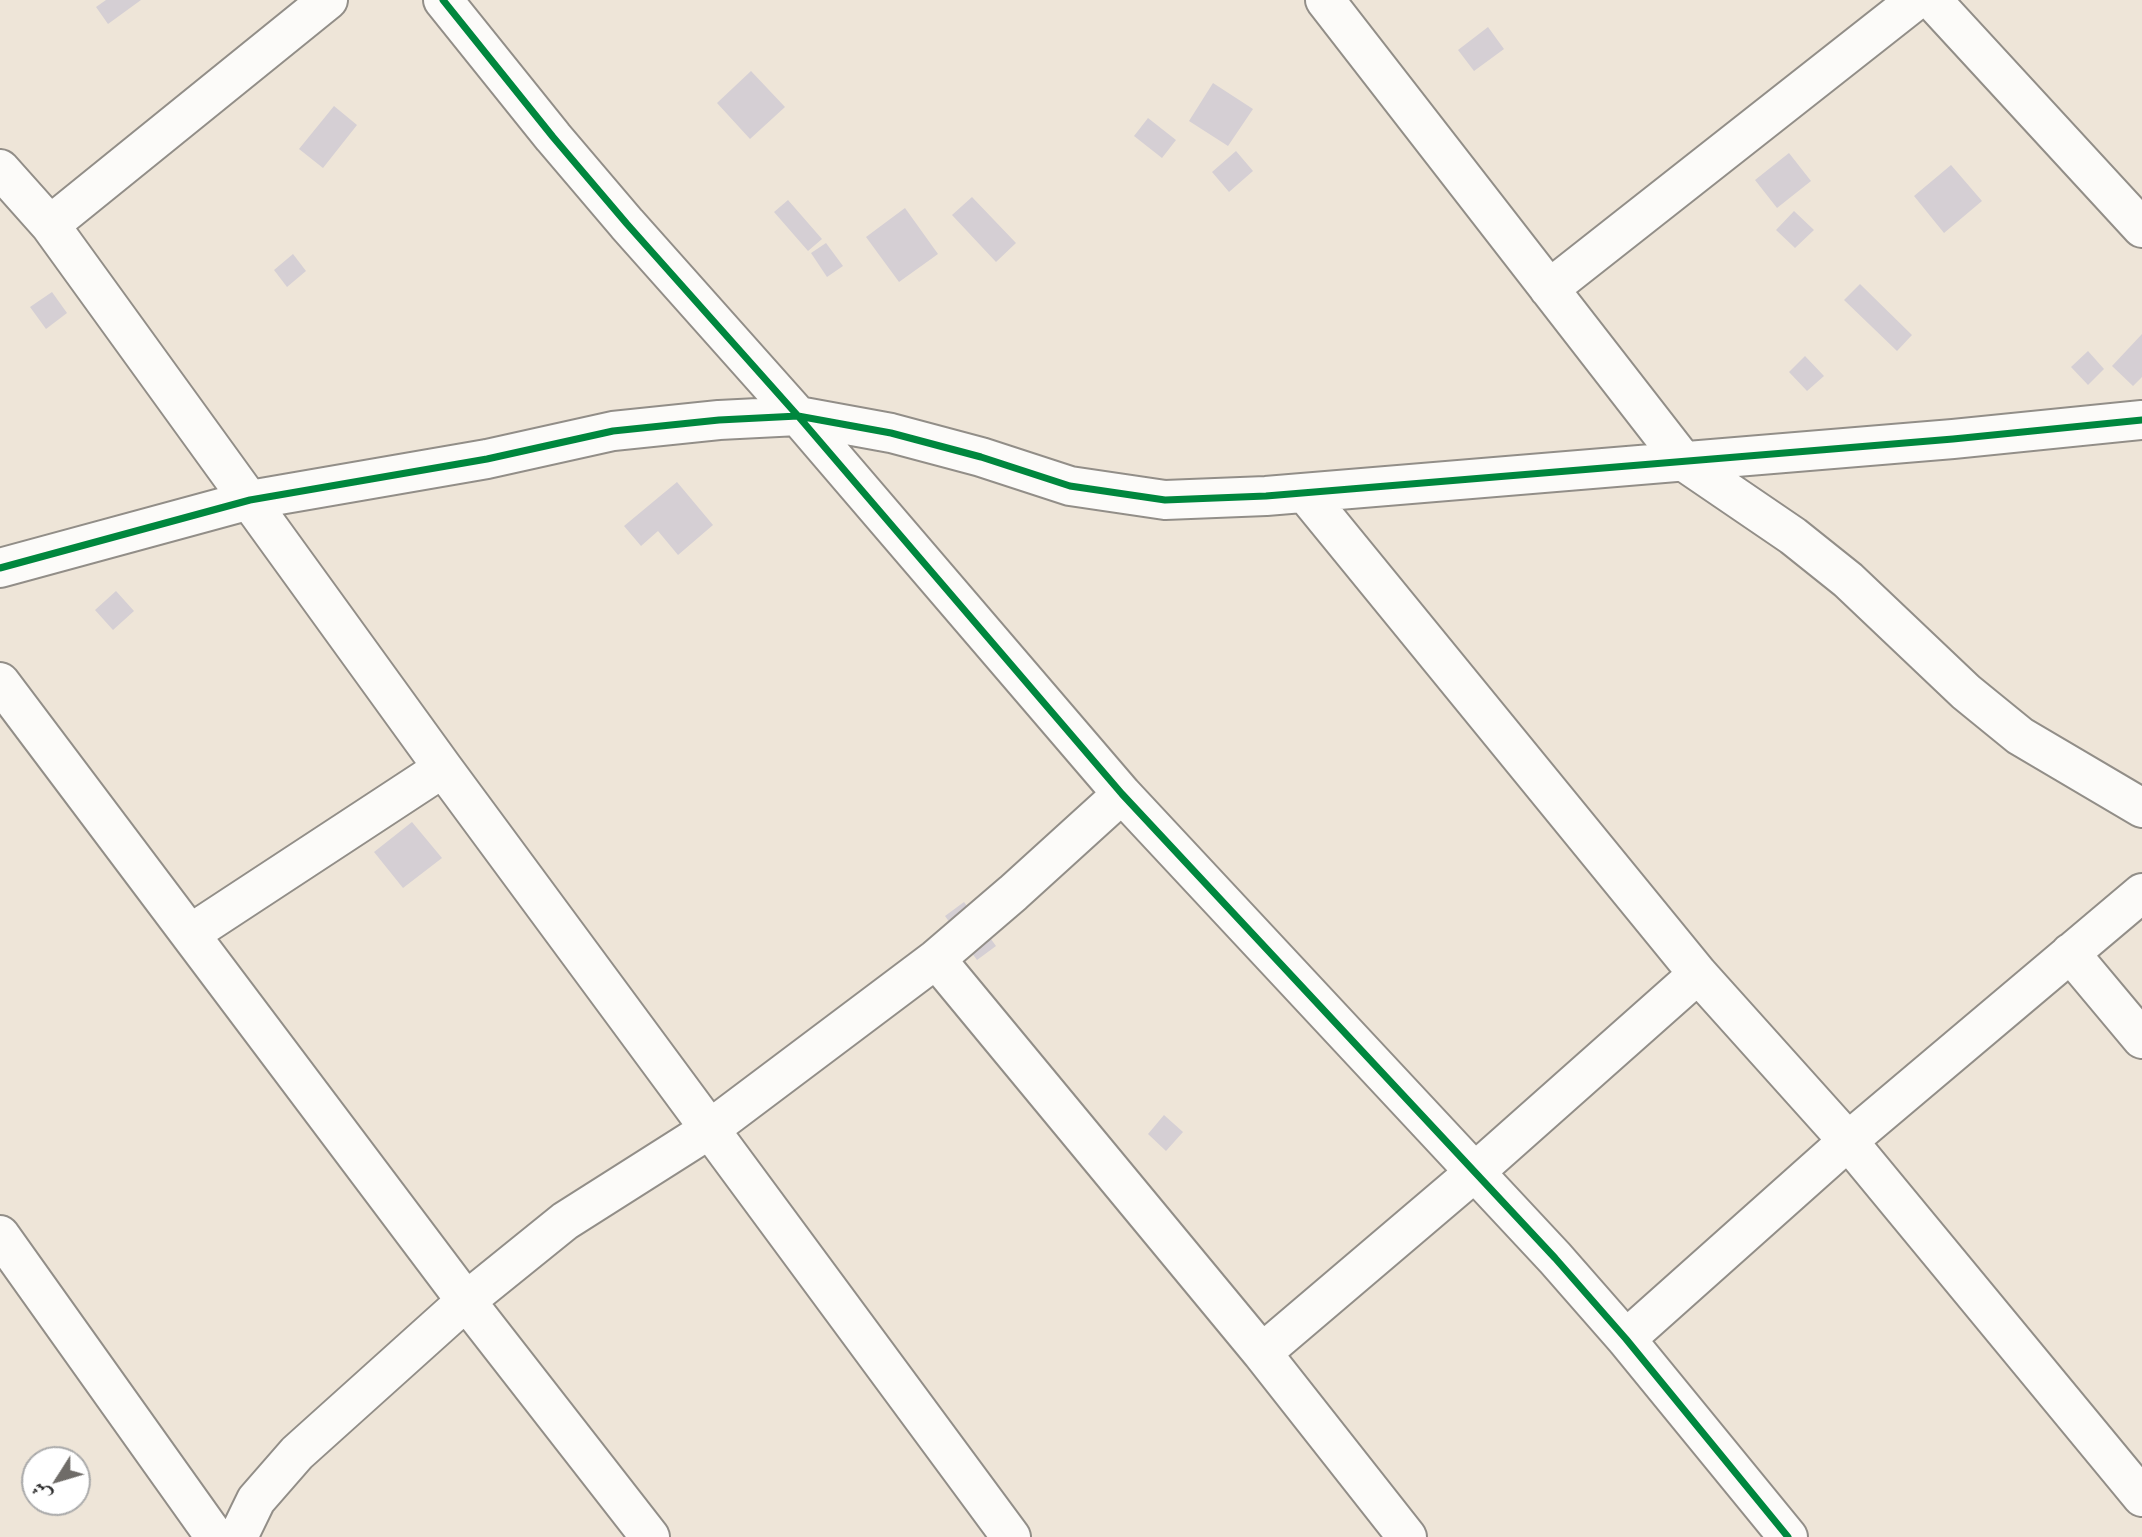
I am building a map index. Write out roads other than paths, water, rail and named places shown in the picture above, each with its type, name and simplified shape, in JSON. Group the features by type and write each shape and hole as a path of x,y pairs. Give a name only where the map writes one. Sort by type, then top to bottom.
{"street":[{"path":"50,225 328,0"},
{"path":"443,0 626,224 798,416 1122,794 1476,1171 1626,1339 1788,1537"},
{"path":"1325,0 1683,461 1793,536 1848,580 1966,692 2020,736 2142,808"},
{"path":"1549,289 1916,0"},
{"path":"1932,0 2142,228"},
{"path":"1,172 50,225 443,768 1011,1537"},
{"path":"0,568 250,500 487,460 612,431 719,420 798,416 891,433 981,457 1070,486 1165,499 1305,493 1940,440 2142,420"},
{"path":"1305,493 1698,974 1848,1141 2142,1497"},
{"path":"0,682 466,1301 650,1537"},
{"path":"190,934 443,768"},
{"path":"238,1537 256,1500 297,1454 466,1301 565,1221 710,1129 936,959 1122,794"},
{"path":"1626,1339 1848,1141 2142,893"},
{"path":"2070,953 2142,1039"},
{"path":"936,959 1262,1353 1407,1537"},
{"path":"1262,1353 1476,1171 1698,974"},
{"path":"0,1235 215,1537"}]}
